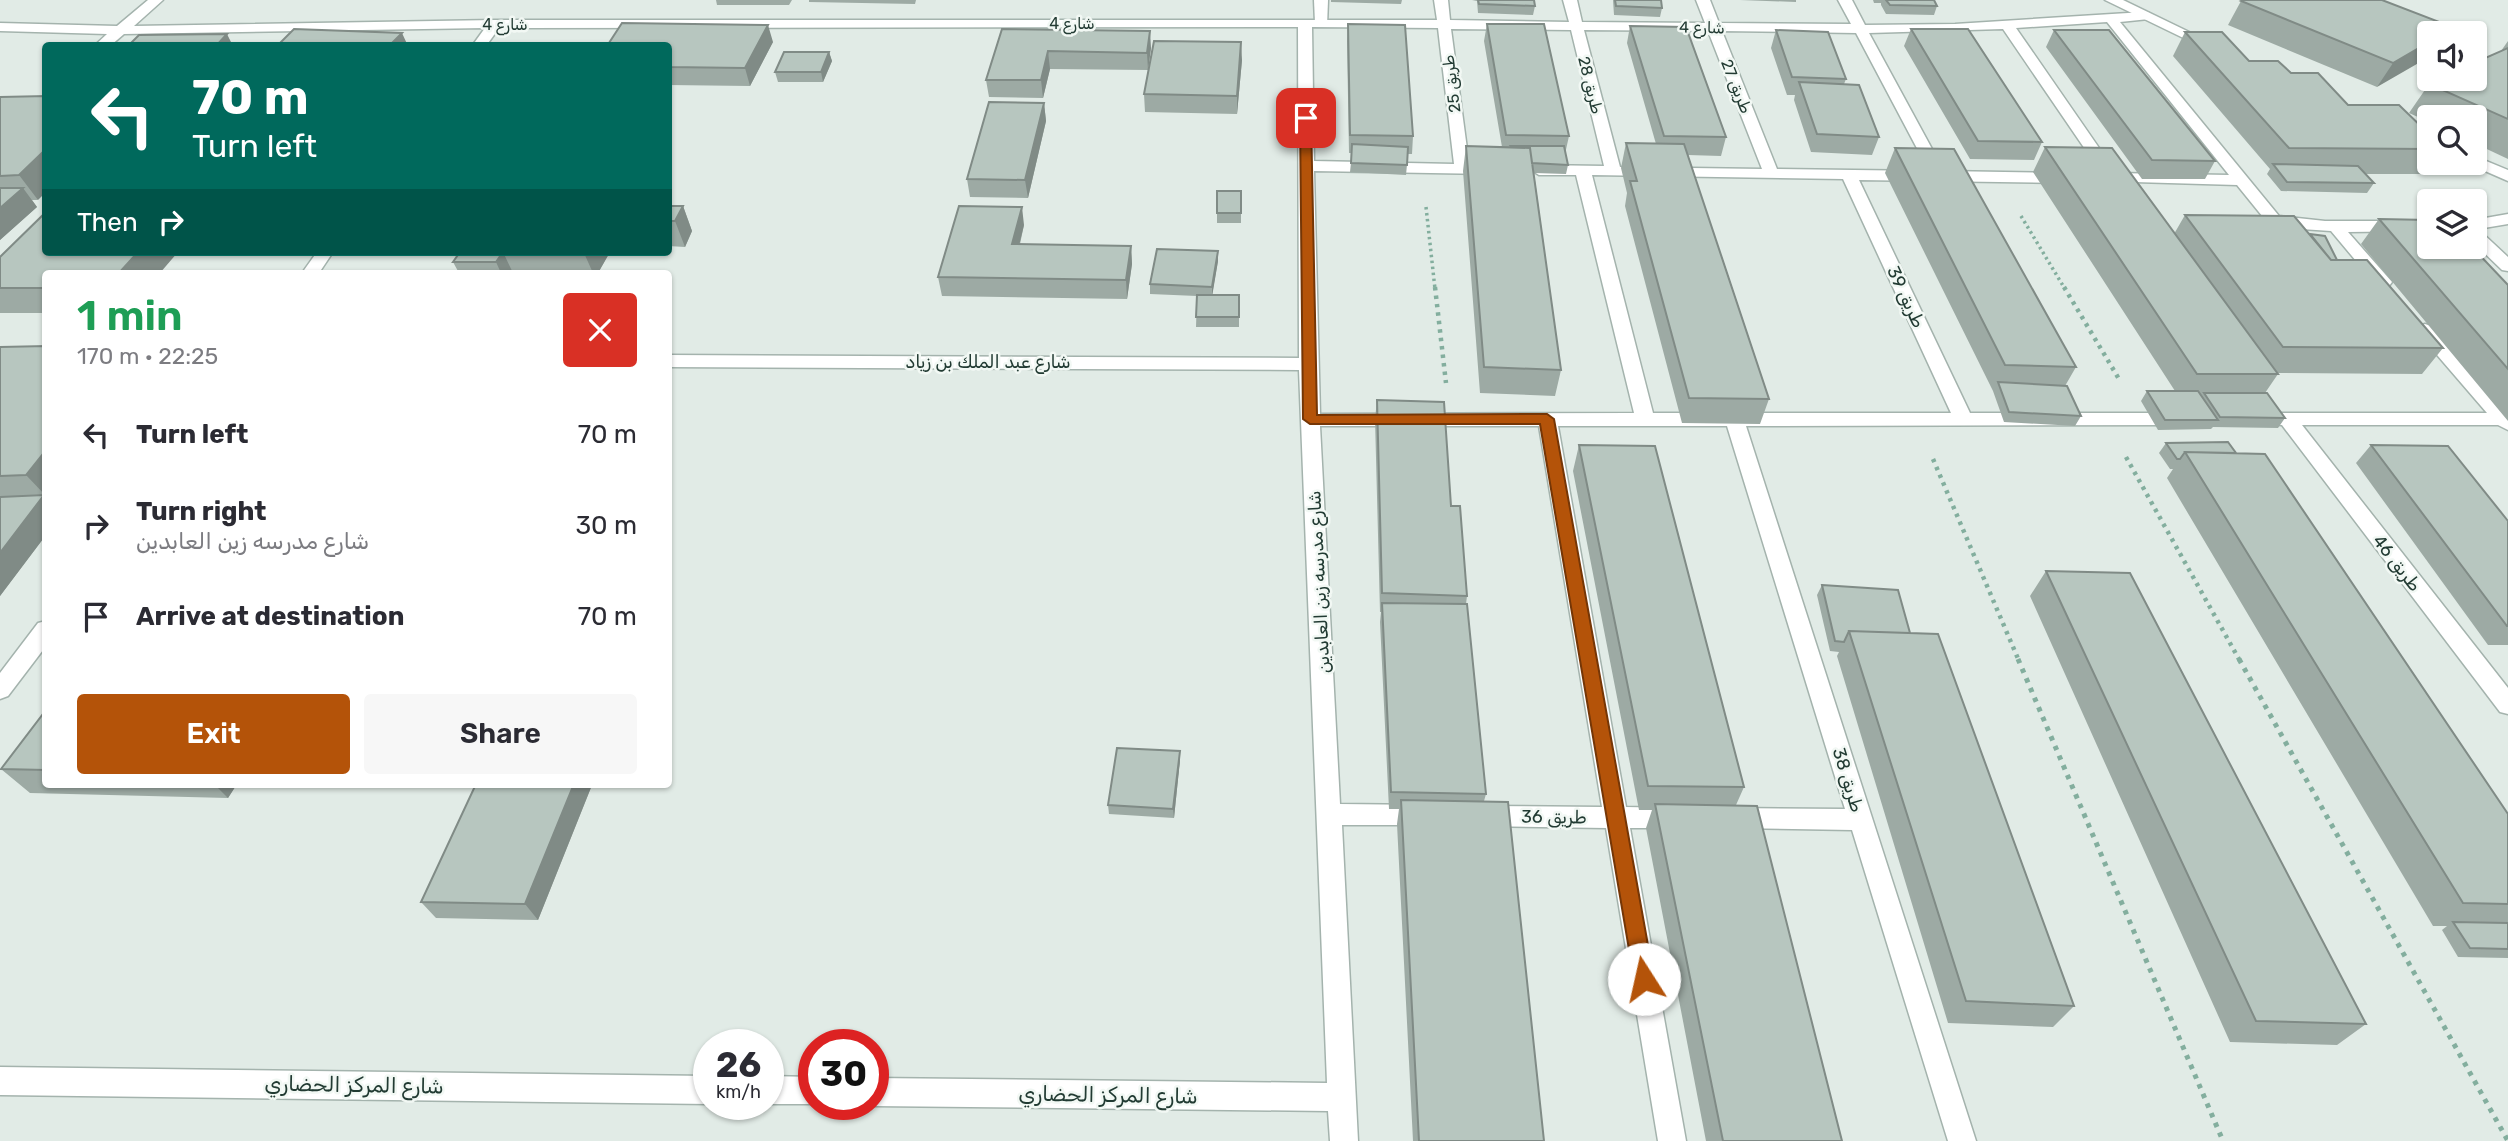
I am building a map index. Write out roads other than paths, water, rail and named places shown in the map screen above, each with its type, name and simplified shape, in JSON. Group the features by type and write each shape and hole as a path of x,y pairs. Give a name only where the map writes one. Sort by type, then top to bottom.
{"street":[{"path":"105,42 156,0"},
{"name":"شارع مدرسه زين العابدين","path":"1321,0 1314,23 1306,166 1308,364 1331,814 1344,1141"},
{"name":"طريق 25","path":"1441,0 1462,169"},
{"name":"طريق 28","path":"1570,0 1613,171"},
{"name":"طريق 27","path":"1703,0 1771,173"},
{"path":"1845,0 1939,176"},
{"path":"2112,0 2218,49"},
{"name":"شارع 4","path":"0,27 118,30 495,24 1314,23 1860,29 2007,25 2144,16"},
{"path":"2112,19 2241,180 2278,221 2417,226"},
{"path":"482,42 495,24"},
{"path":"2007,25 2112,178"},
{"path":"1306,166 1502,169"},
{"path":"2487,167 2508,176"},
{"path":"1529,170 2241,180"},
{"path":"1583,171 1645,419"},
{"name":"طريق 39","path":"1849,175 1963,419"},
{"path":"2487,223 2508,219"},
{"path":"2334,225 2396,297"},
{"path":"2487,246 2508,266"},
{"path":"2414,317 2505,423"},
{"name":"شارع عبد الملك بن زياد","path":"672,360 1308,364"},
{"path":"1310,419 2195,419"},
{"path":"1547,419 1672,1141"},
{"name":"طريق 38","path":"1734,419 1962,1141"},
{"path":"2234,419 2505,423"},
{"name":"طريق 46","path":"2287,419 2508,705"},
{"path":"0,690 42,634"},
{"name":"طريق 36","path":"1331,814 1860,820"},
{"name":"شارع المركز الحضاري","path":"0,1081 693,1090"},
{"name":"شارع المركز الحضاري","path":"889,1092 1342,1097"}]}
